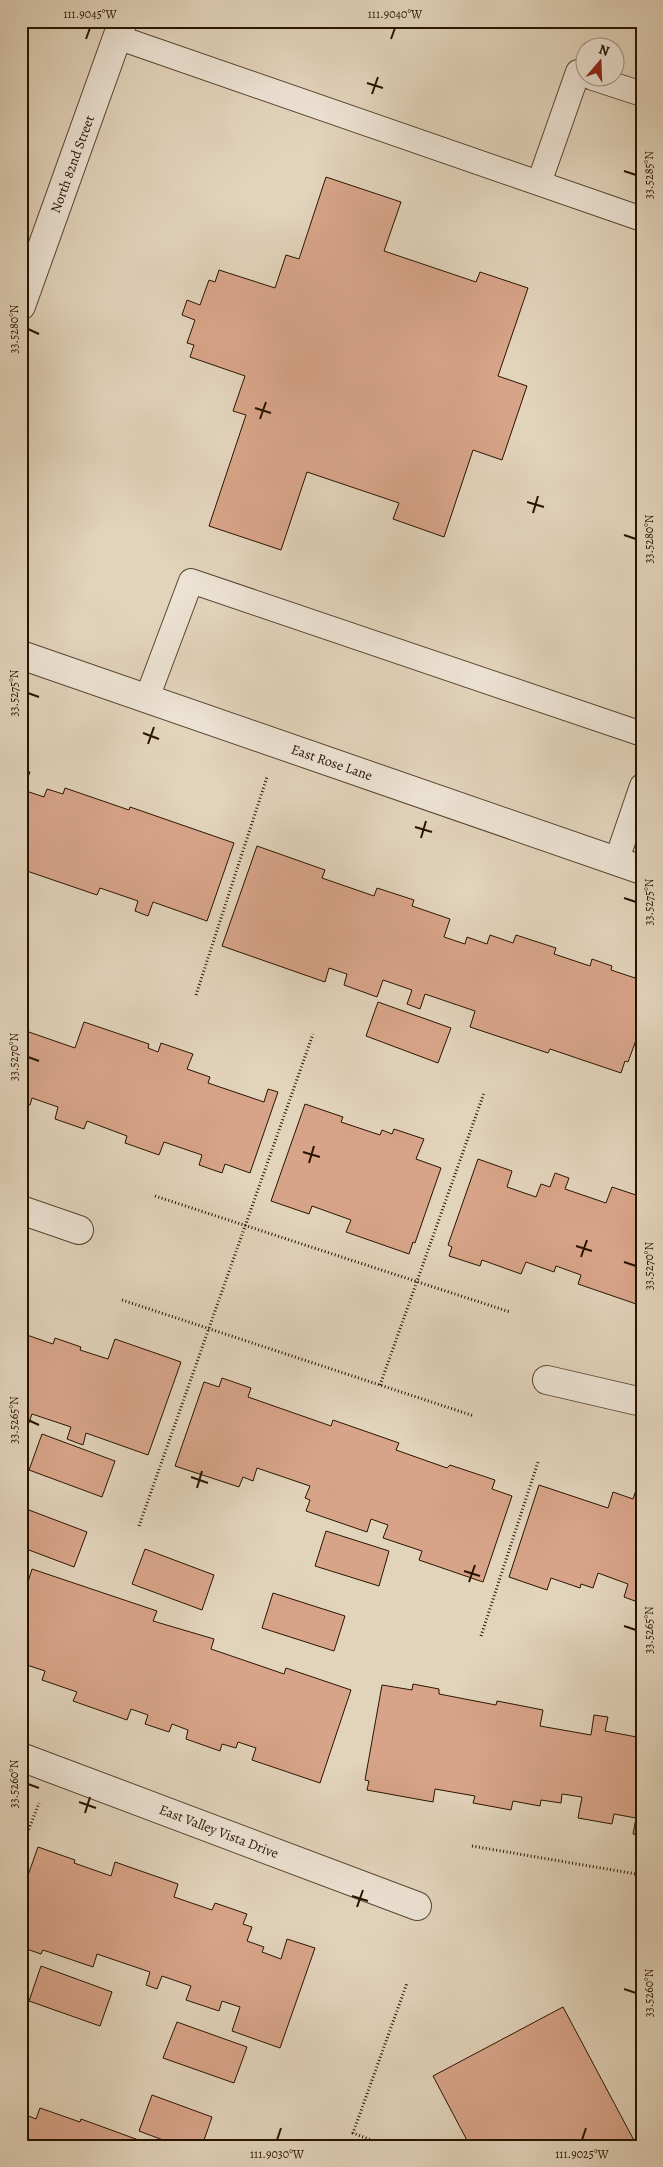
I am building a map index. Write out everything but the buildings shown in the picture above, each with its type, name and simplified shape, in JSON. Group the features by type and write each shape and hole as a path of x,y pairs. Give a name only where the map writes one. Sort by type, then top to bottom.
{"street":[{"name":"North 82nd Street","path":"21,306 120,29"},
{"name":"East Rose Lane","path":"21,655 642,870"},
{"path":"21,1210 79,1230"},
{"path":"547,1380 642,1402"},
{"name":"East Valley Vista Drive","path":"21,1757 417,1906"}],"lane":[{"path":"120,29 539,184 642,219"},
{"path":"539,184 576,78"},
{"path":"624,88 642,94"},
{"path":"147,698 191,580 642,734"},
{"path":"616,862 642,786"}],"path":[{"path":"196,995 278,744"},
{"path":"139,1526 313,1034"},
{"path":"380,1386 484,1093"},
{"path":"155,1196 510,1312"},
{"path":"122,1300 474,1416"},
{"path":"481,1636 538,1462"},
{"path":"21,1849 40,1801"},
{"path":"472,1846 642,1875"},
{"path":"386,2146 353,2134 407,1982"}]}
